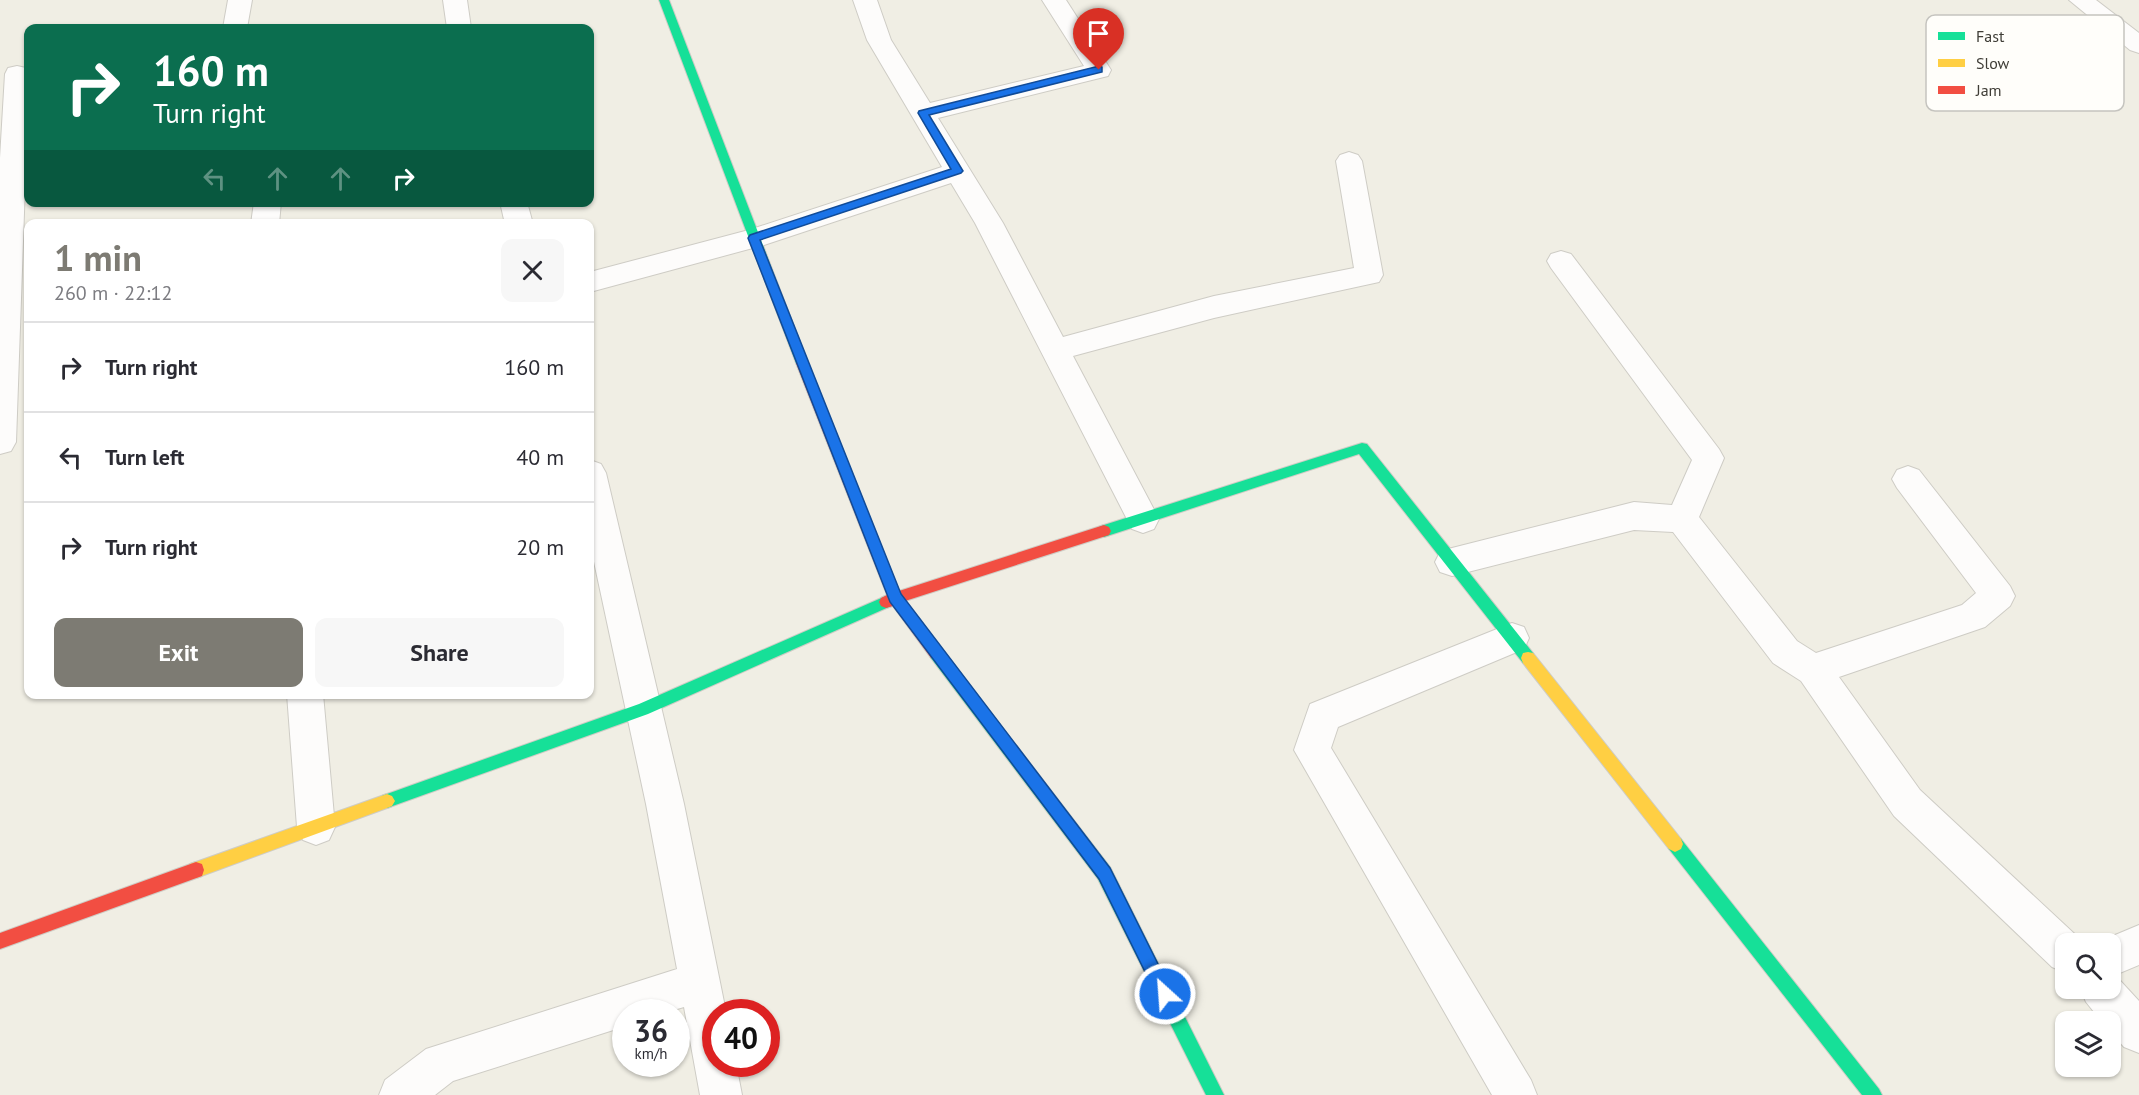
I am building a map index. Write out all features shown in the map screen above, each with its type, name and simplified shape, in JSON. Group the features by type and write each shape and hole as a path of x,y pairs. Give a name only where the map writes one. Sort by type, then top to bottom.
{"street":[{"path":"236,24 240,0"},
{"path":"455,0 458,24"},
{"path":"664,0 754,238 895,598 1104,873 1215,1095"},
{"path":"865,0 879,40 989,223 1143,519"},
{"path":"923,113 1099,70 1054,0"},
{"path":"2081,0 2100,15"},
{"path":"2124,33 2139,45"},
{"path":"17,74 0,440 24,433"},
{"path":"1055,350 1214,307 1369,275 1349,161"},
{"path":"594,281 754,238 958,171"},
{"path":"1561,261 1708,458 1682,519"},
{"path":"0,941 644,709 895,598 1362,448 1873,1095"},
{"path":"1813,670 1973,616 1998,596 1908,479"},
{"path":"594,490 665,804 721,1095"},
{"path":"1452,562 1634,516 1682,519 1785,652 1813,670 1907,803 2055,943"},
{"path":"1512,638 1323,716 1312,750 1516,1095"},
{"path":"305,699 316,827"},
{"path":"2121,952 2139,945"},
{"path":"400,1095 441,1064 699,982"},
{"path":"2110,999 2139,1032"}],"traffic: fast":[{"path":"664,0 802,363"},
{"path":"1104,531 1362,448 1528,658"},
{"path":"387,801 643,709 886,602"},
{"path":"936,653 1104,873 1215,1095"},
{"path":"1675,844 1873,1095"}],"traffic: slow":[{"path":"1528,658 1675,844"},
{"path":"196,870 387,801"}],"traffic: jam":[{"path":"802,363 895,598 886,602"},
{"path":"936,653 895,598 1104,531"},
{"path":"0,941 196,870"}],"route":[{"path":"1099,70 923,113 958,171 754,238 895,598 1104,873 1165,994"}]}
